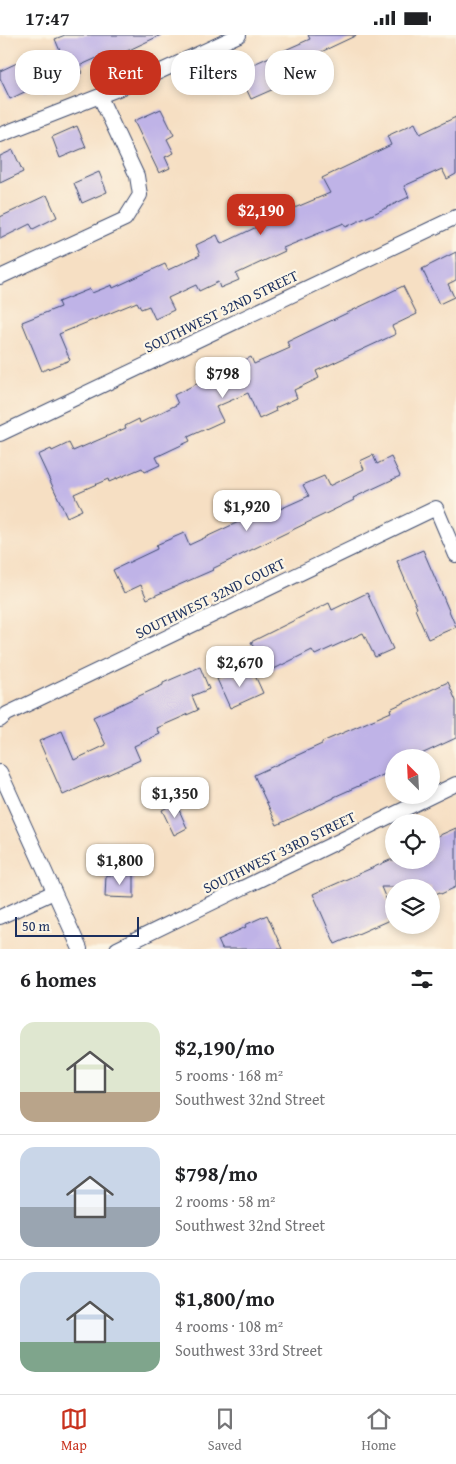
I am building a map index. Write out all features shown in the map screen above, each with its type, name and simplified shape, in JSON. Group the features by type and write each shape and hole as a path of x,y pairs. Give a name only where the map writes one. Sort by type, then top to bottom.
{"street":[{"path":"0,135 146,79 239,35"},
{"path":"0,277 125,219 140,195 137,176 100,97"},
{"name":"SOUTHWEST 32ND STREET","path":"0,434 456,217"},
{"name":"SOUTHWEST 32ND COURT","path":"0,719 436,508 456,555"},
{"path":"0,772 80,949"},
{"name":"SOUTHWEST 33RD STREET","path":"117,949 456,785"},
{"path":"0,917 54,892"}],"building":[{"path":"65,35 161,35 129,50 90,50 90,61 80,66 80,50 60,50 55,39"},
{"path":"308,35 357,35 325,50 285,50 310,39"},
{"path":"265,59 265,93 251,99 249,95 255,95 255,63"},
{"path":"15,64 15,95 18,95 10,99 0,78 0,71"},
{"path":"161,109 174,135 167,139 174,153 165,157 170,168 159,173 134,121"},
{"path":"456,117 456,174 447,179 442,169 404,186 409,197 346,227 344,223 283,248 285,251 236,274 239,280 220,288 218,282 199,291 196,285 168,298 174,310 155,319 149,306 141,309 137,302 59,334 70,360 42,371 22,322 60,307 58,302 90,289 92,293 112,285 113,288 165,264 168,270 200,255 196,245 217,235 221,244 285,212 330,193 322,178 391,145 387,136 415,123 420,134"},
{"path":"77,126 86,147 60,158 52,137"},
{"path":"13,150 23,172 0,183 0,156"},
{"path":"99,172 107,192 82,203 74,183"},
{"path":"47,195 57,217 33,229 30,224 0,239 0,217"},
{"path":"456,252 456,280 448,284 454,297 439,304 422,269"},
{"path":"403,286 417,314 392,326 396,334 316,371 319,378 294,390 297,398 275,408 276,411 259,419 248,393 216,407 223,421 188,437 190,441 156,457 160,465 145,472 142,468 109,482 108,479 74,494 82,510 67,517 38,455 69,443 73,451 126,428 125,426 139,419 140,423 178,404 174,395 251,357 254,364 290,348 287,342"},
{"path":"373,455 377,464 391,457 400,476 213,570 147,599 141,585 124,593 113,570 157,549 156,545 184,533 189,545 262,511 256,500 272,493 280,509 309,496 303,485 324,476 329,486 364,469 360,461"},
{"path":"423,550 456,627 428,639 397,561"},
{"path":"367,593 393,649 375,657 363,633 315,655 312,650 266,673 251,642 329,603 332,610"},
{"path":"200,667 209,689 192,696 198,710 157,728 160,734 134,746 140,760 63,795 39,741 62,731 74,760 106,745 93,717"},
{"path":"252,669 263,693 230,708 217,679 233,672 235,677"},
{"path":"448,682 456,701 456,738 432,749 385,749 385,774 277,825 254,775 322,744 322,742 391,712 390,709"},
{"path":"176,803 187,828 174,835 162,810"},
{"path":"456,828 456,887 441,894 440,879 385,879 385,887 381,887 385,897 385,922 335,944 313,894 385,862 385,869 440,869 440,835"},
{"path":"106,875 134,875 134,898 105,897"},
{"path":"267,915 282,949 222,949 218,940"}]}
